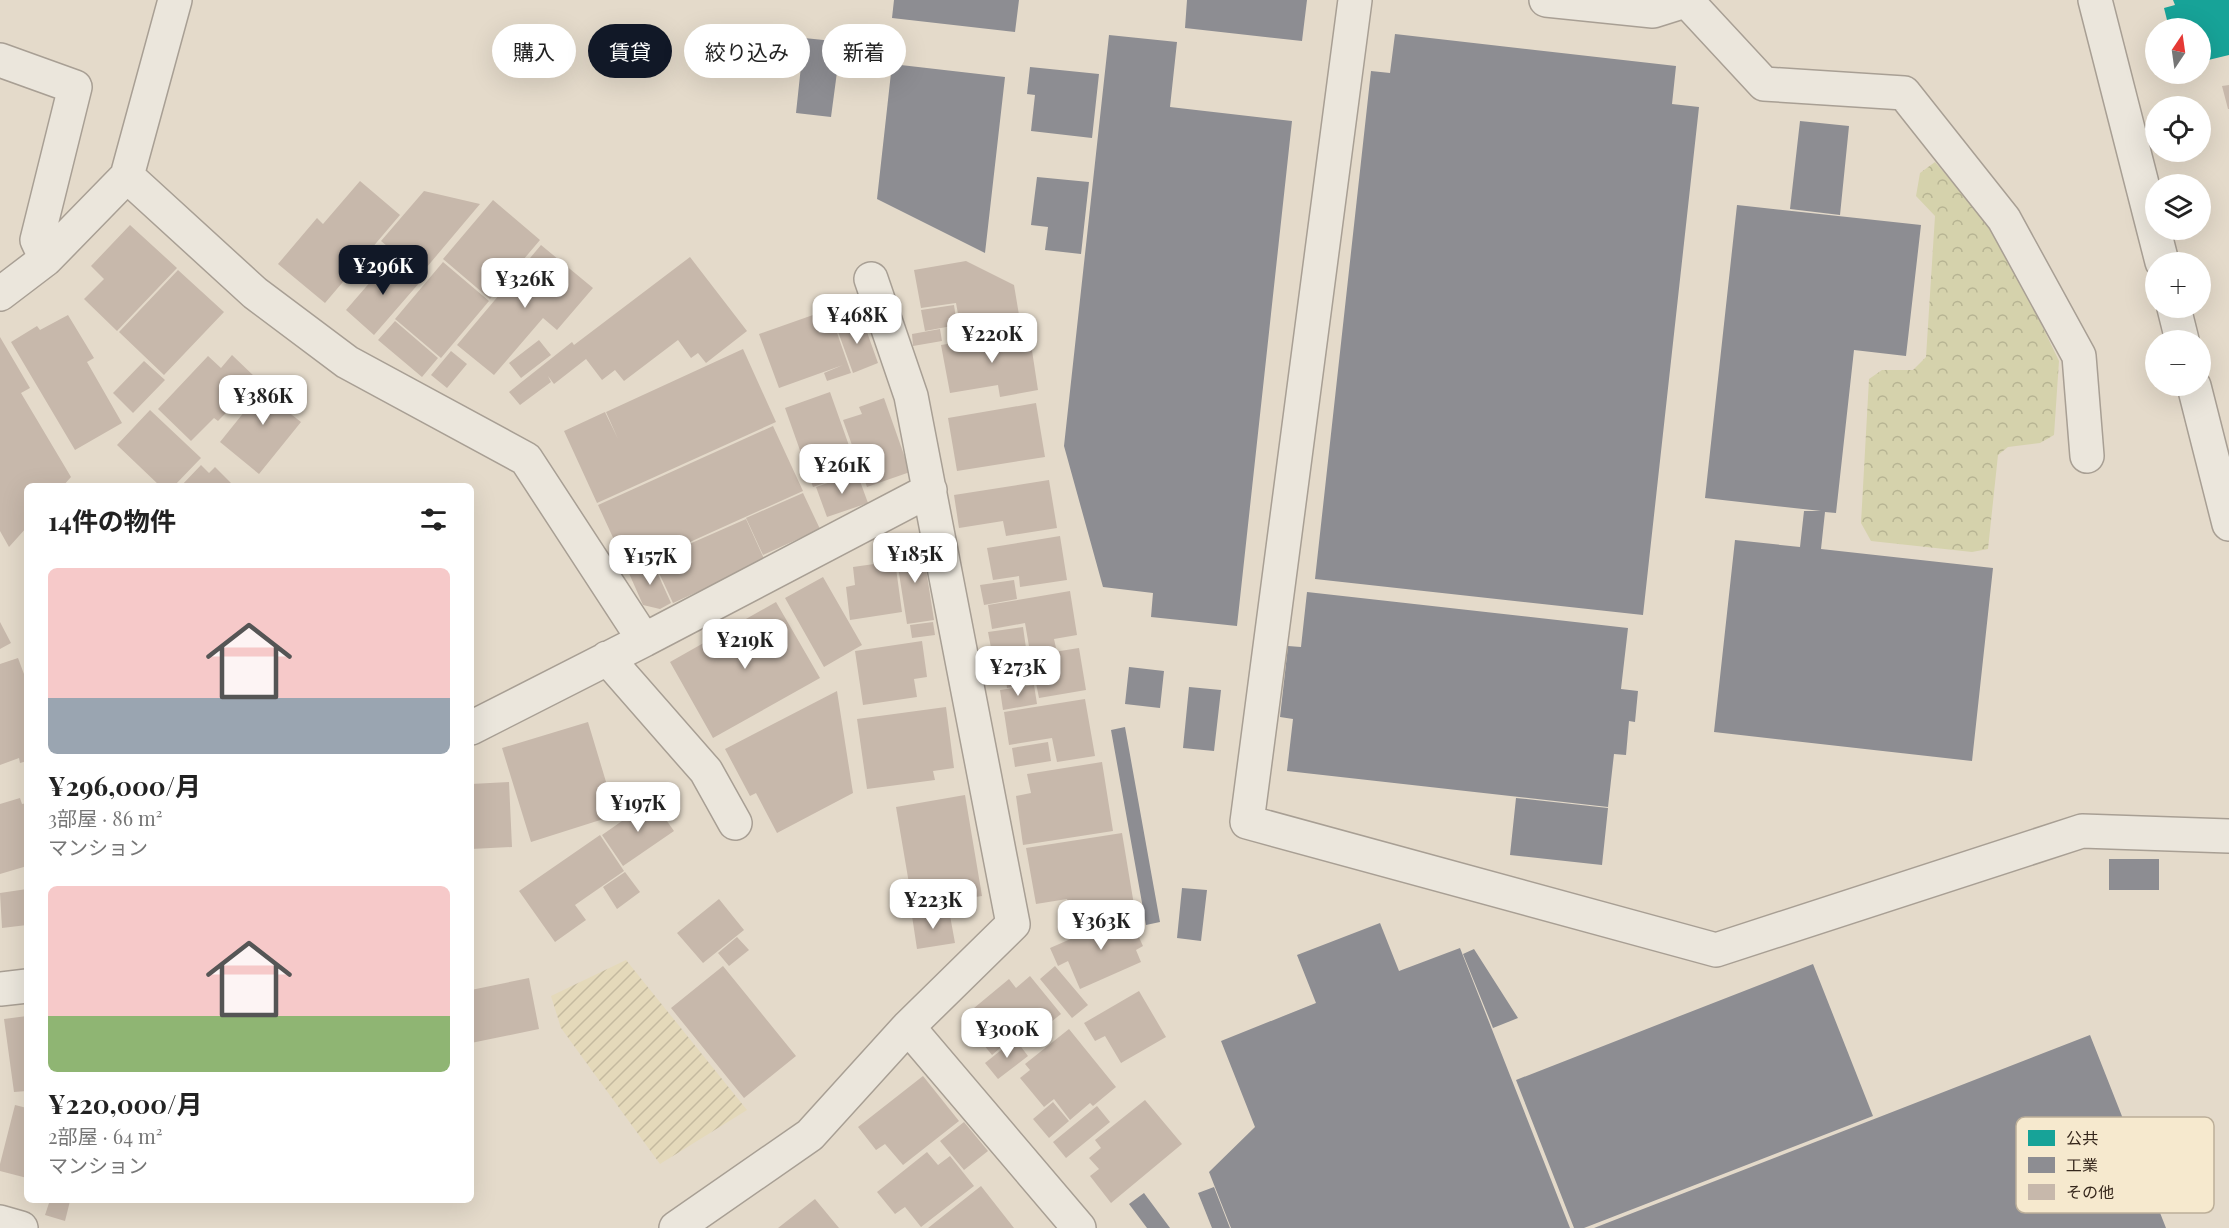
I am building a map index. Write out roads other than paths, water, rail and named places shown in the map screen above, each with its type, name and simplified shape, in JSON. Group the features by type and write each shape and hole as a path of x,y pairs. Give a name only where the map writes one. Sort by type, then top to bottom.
{"street":[{"path":"0,294 46,259 127,176 175,0"},
{"path":"1355,0 1247,822 1716,950 2082,831 2229,836"},
{"path":"1546,0 1653,11 1687,0 1764,84 1904,93 2004,219 2079,356 2086,456"},
{"path":"2095,0 2159,252"},
{"path":"0,60 75,87 37,240 46,259"},
{"path":"127,176 255,293 347,362 526,459 644,640"},
{"path":"676,1228 810,1135 908,1027 1013,924 911,396 871,279"},
{"path":"2197,396 2229,524"},
{"path":"474,726 930,490"},
{"path":"608,658 706,771 735,823"},
{"path":"0,989 24,986"},
{"path":"908,1027 1079,1228"},
{"path":"0,1222 21,1228"}]}
